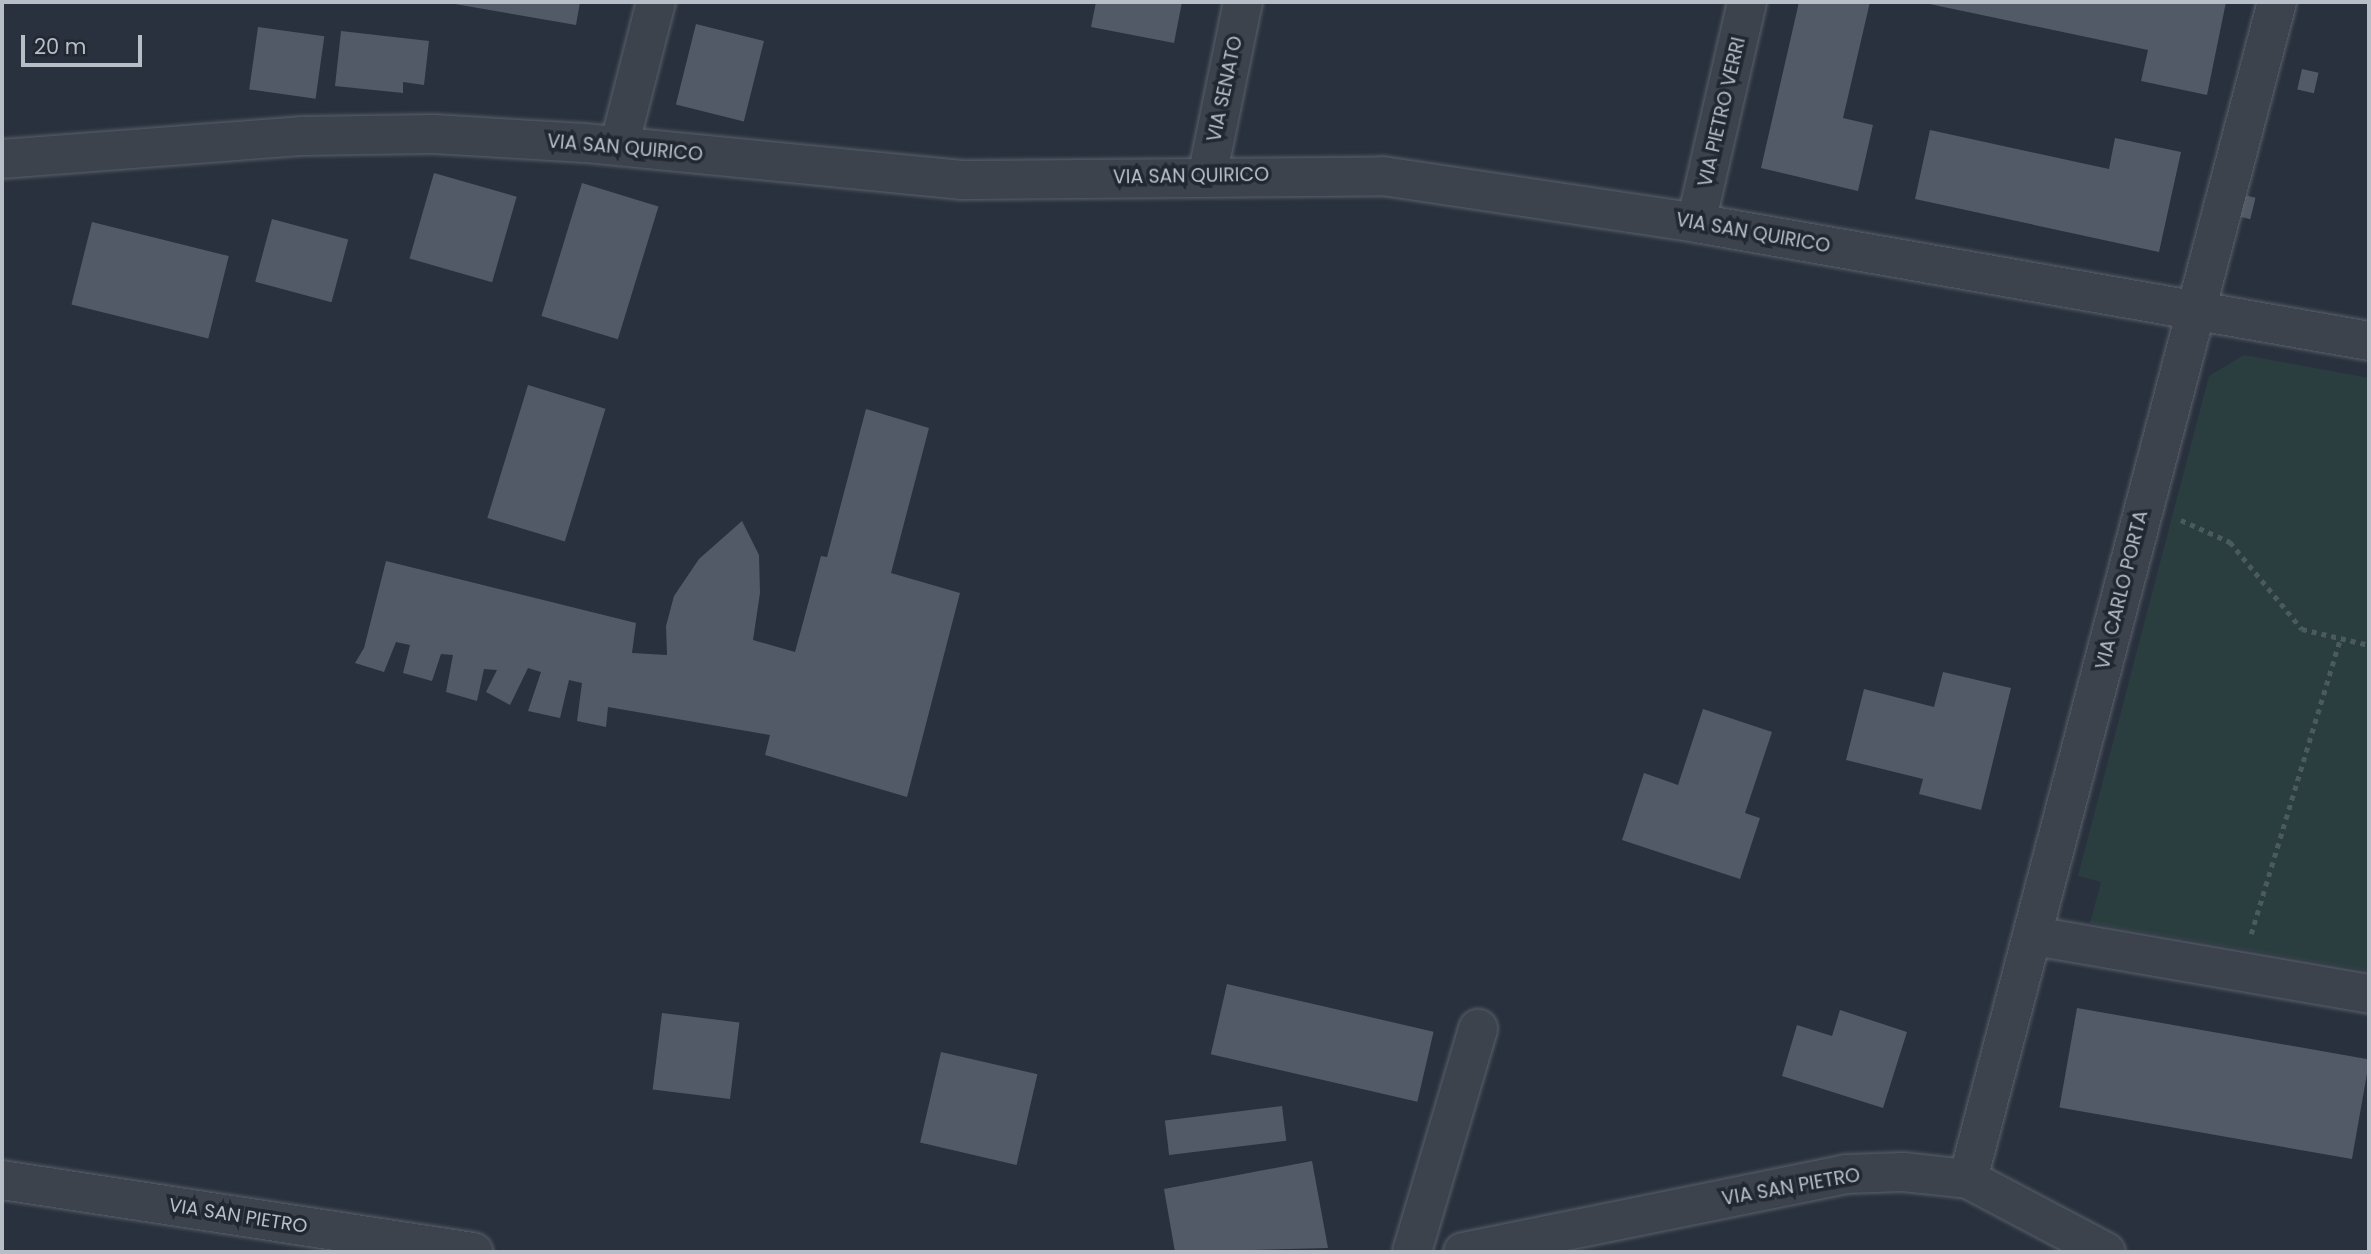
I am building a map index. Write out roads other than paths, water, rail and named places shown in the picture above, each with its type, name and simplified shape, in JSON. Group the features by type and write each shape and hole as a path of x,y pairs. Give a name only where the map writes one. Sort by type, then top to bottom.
{"street":[{"path":"619,146 656,2"},
{"name":"VIA SENATO","path":"1207,177 1243,2"},
{"name":"VIA PIETRO VERRI","path":"1696,223 1747,2"},
{"name":"VIA CARLO PORTA","path":"1968,1179 2034,936 2193,308 2277,2"},
{"name":"VIA SAN QUIRICO","path":"2,159 303,136 433,134 619,146 961,180 1383,176 1696,223 2193,308 2369,341"},
{"path":"2034,936 2369,994"},
{"path":"1412,1252 1478,1030"},
{"name":"VIA SAN PIETRO","path":"1462,1252 1846,1174 1903,1172 1968,1179 2106,1252"},
{"name":"VIA SAN PIETRO","path":"2,1180 474,1252"}]}
